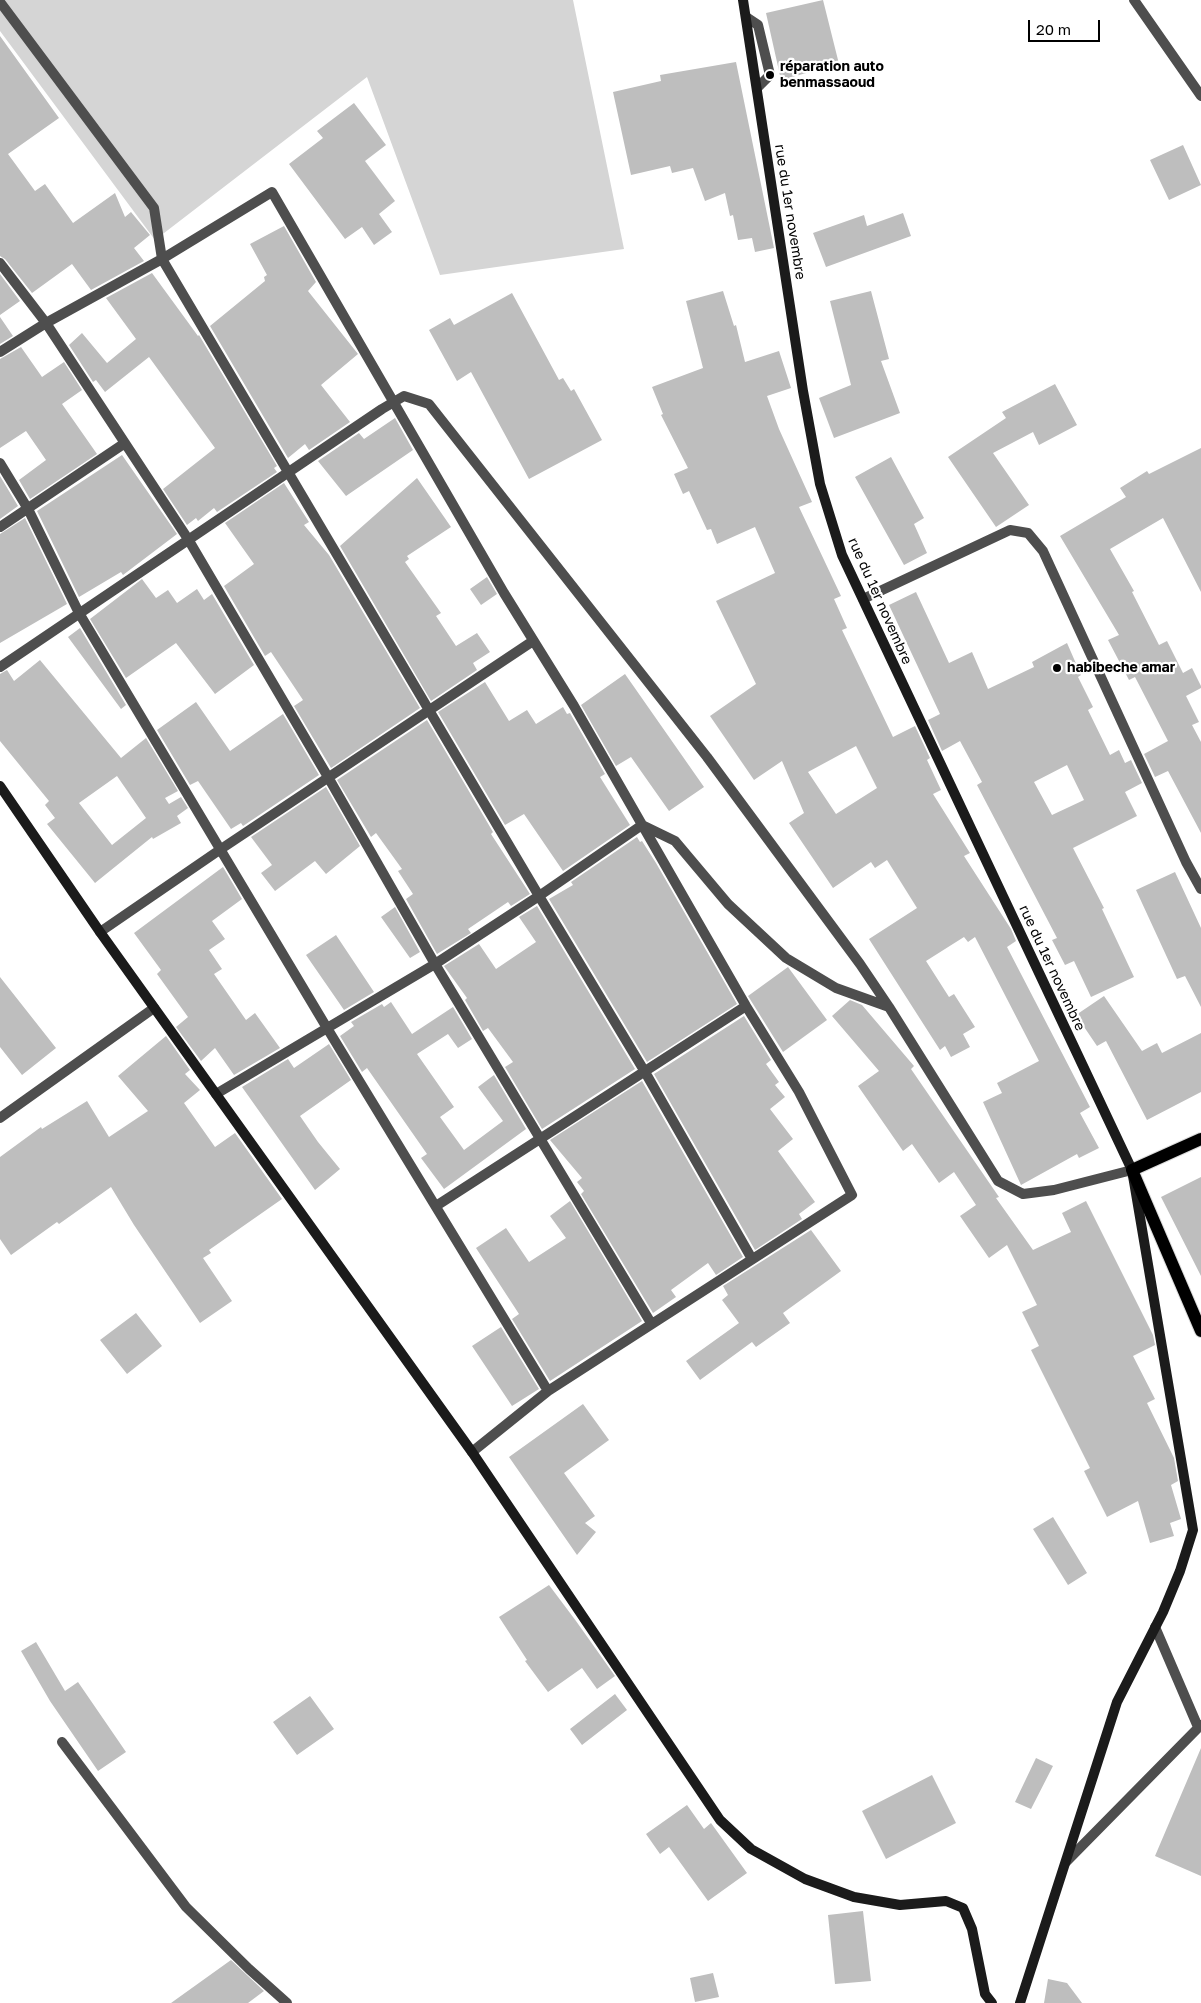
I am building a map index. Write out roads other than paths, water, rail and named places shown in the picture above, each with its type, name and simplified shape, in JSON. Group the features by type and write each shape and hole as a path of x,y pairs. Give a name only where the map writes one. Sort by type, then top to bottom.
{"main road":[{"name":"rue du 1er novembre","path":"743,0 820,484 842,555 1132,1170 1193,1530 1164,1612 1117,1702 1020,2003"},
{"path":"0,786 100,932 472,1452 720,1820 751,1849 804,1879 854,1897 900,1905 946,1901 963,1908 972,1929 985,1994 992,2003"},
{"path":"1201,1139 1132,1170 1201,1331"}],"street":[{"path":"1134,0 1201,96"},
{"path":"0,2 154,208 162,259 430,710 538,896 645,1072 752,1259"},
{"path":"746,17 758,25 770,75 757,88"},
{"path":"0,352 162,259 272,192 393,402 574,706 746,1006 799,1092 852,1195 548,1391 472,1452"},
{"path":"0,263 46,324 188,539 435,964 651,1324"},
{"path":"0,667 393,402 404,396 429,404 707,757 860,964 998,1181 1023,1194 1054,1190 1132,1170"},
{"path":"0,527 125,443"},
{"path":"0,463 28,509 79,613 327,1028 548,1391"},
{"path":"863,598 1010,530 1028,532 1043,550 1186,862 1201,889"},
{"path":"100,932 221,848 534,641"},
{"path":"642,825 675,842 728,904 786,958 836,988 889,1007"},
{"path":"216,1094 435,964 642,825"},
{"path":"436,1206 746,1006"},
{"path":"0,1118 154,1008"},
{"path":"1066,1862 1200,1726 1155,1627"},
{"path":"62,1742 186,1907 248,1969 287,2003"}],"place":[{"name":"réparation auto benmassaoud","path":"770,75"},
{"name":"habibeche amar","path":"1057,668"}]}
